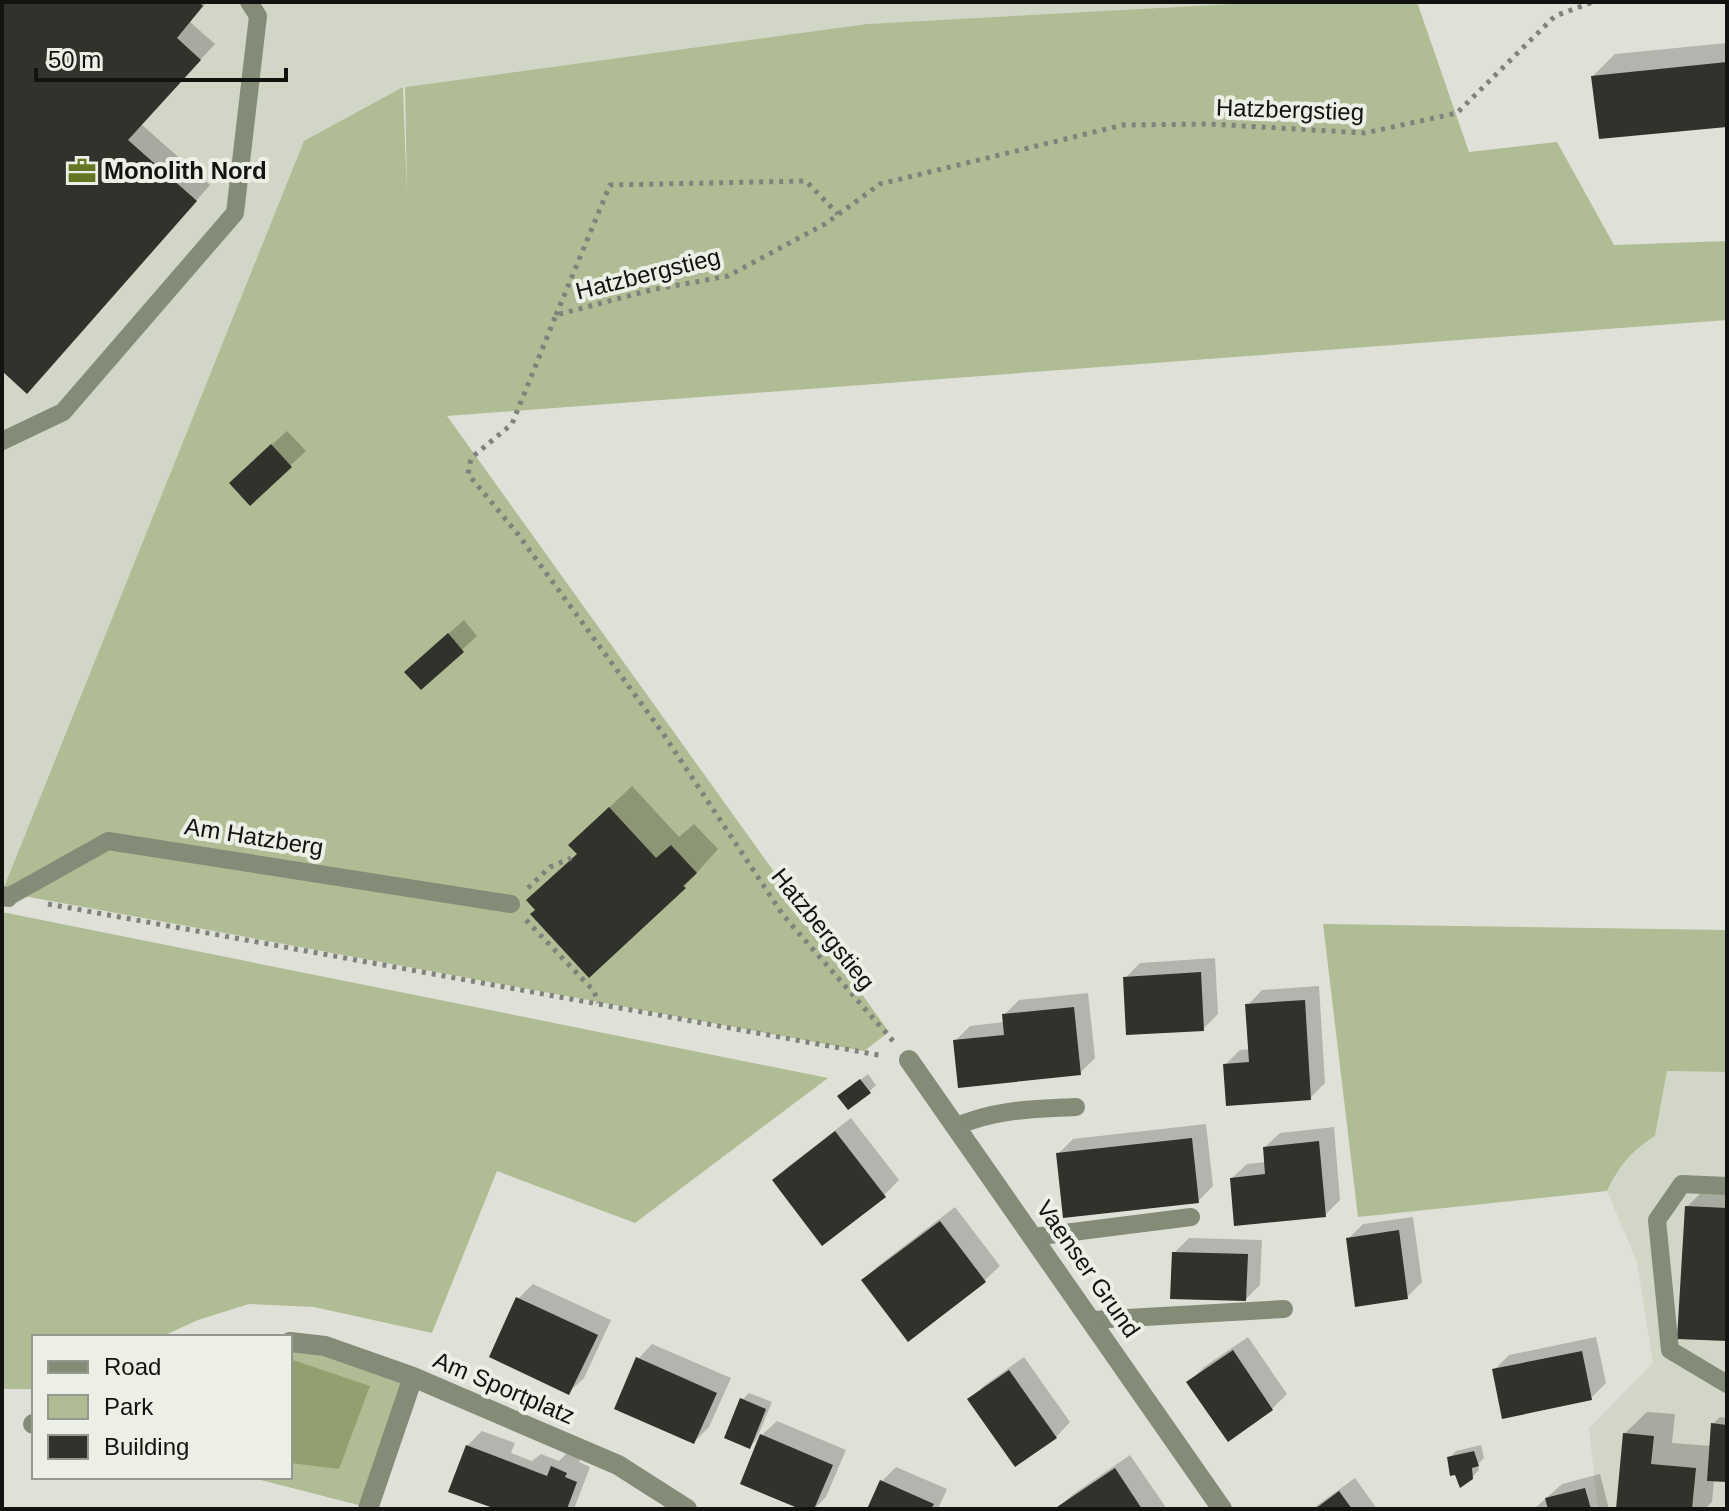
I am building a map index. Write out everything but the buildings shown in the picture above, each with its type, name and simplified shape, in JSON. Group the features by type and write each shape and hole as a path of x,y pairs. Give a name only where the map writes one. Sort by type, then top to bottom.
{"street":[{"name":"Vaenser Grund","path":"909,1060 1222,1509"},
{"name":"Am Sportplatz","path":"292,1342 325,1346 413,1377 618,1465 687,1509"},
{"path":"368,1509 413,1377"}],"lane":[{"path":"2,441 63,412 235,213 258,16 249,2"},
{"name":"Am Hatzberg","path":"5,896 108,841 511,904"},
{"path":"955,1127 977,1117 1015,1110 1076,1107"},
{"path":"1727,1186 1682,1184 1657,1220 1670,1350 1727,1384"},
{"path":"1033,1237 1191,1217"},
{"path":"1092,1320 1284,1309"}],"path":[{"name":"Hatzbergstieg","path":"909,1060 783,915 662,732 517,533 468,474 471,458 512,424 556,315 651,290 728,276 838,214 880,184 1123,125 1209,124 1365,133 1457,113 1555,16 1593,2"},
{"path":"556,315 610,185 806,181 838,214"},
{"path":"571,858 550,867 511,904 594,991 598,1003"},
{"path":"5,896 909,1060"}],"shaded area":[{"path":"2,2 1268,2 867,24 403,87 305,141 2,891"},
{"path":"1667,1071 1727,1072 1727,1509 1598,1509 1589,1428 1653,1363 1637,1262 1607,1191 1620,1164 1655,1136"},
{"path":"292,1360 370,1386 339,1469 292,1463"}],"green space":[{"path":"1268,2 1417,2 1469,152 1557,142 1614,245 1727,241 1727,320 447,416 889,1032 864,1051 2,892 304,141 403,87 407,196 405,87 867,24"},
{"path":"2,912 828,1078 635,1223 497,1171 432,1333 314,1307 249,1304 198,1320 165,1335 32,1335 32,1389 2,1389"},
{"path":"1323,924 1727,930 1727,1072 1667,1071 1655,1136 1626,1160 1607,1191 1358,1217"},
{"path":"292,1346 410,1378 366,1507 257,1479 292,1479"}],"place":[{"name":"Monolith Nord","path":"82,171"}]}
